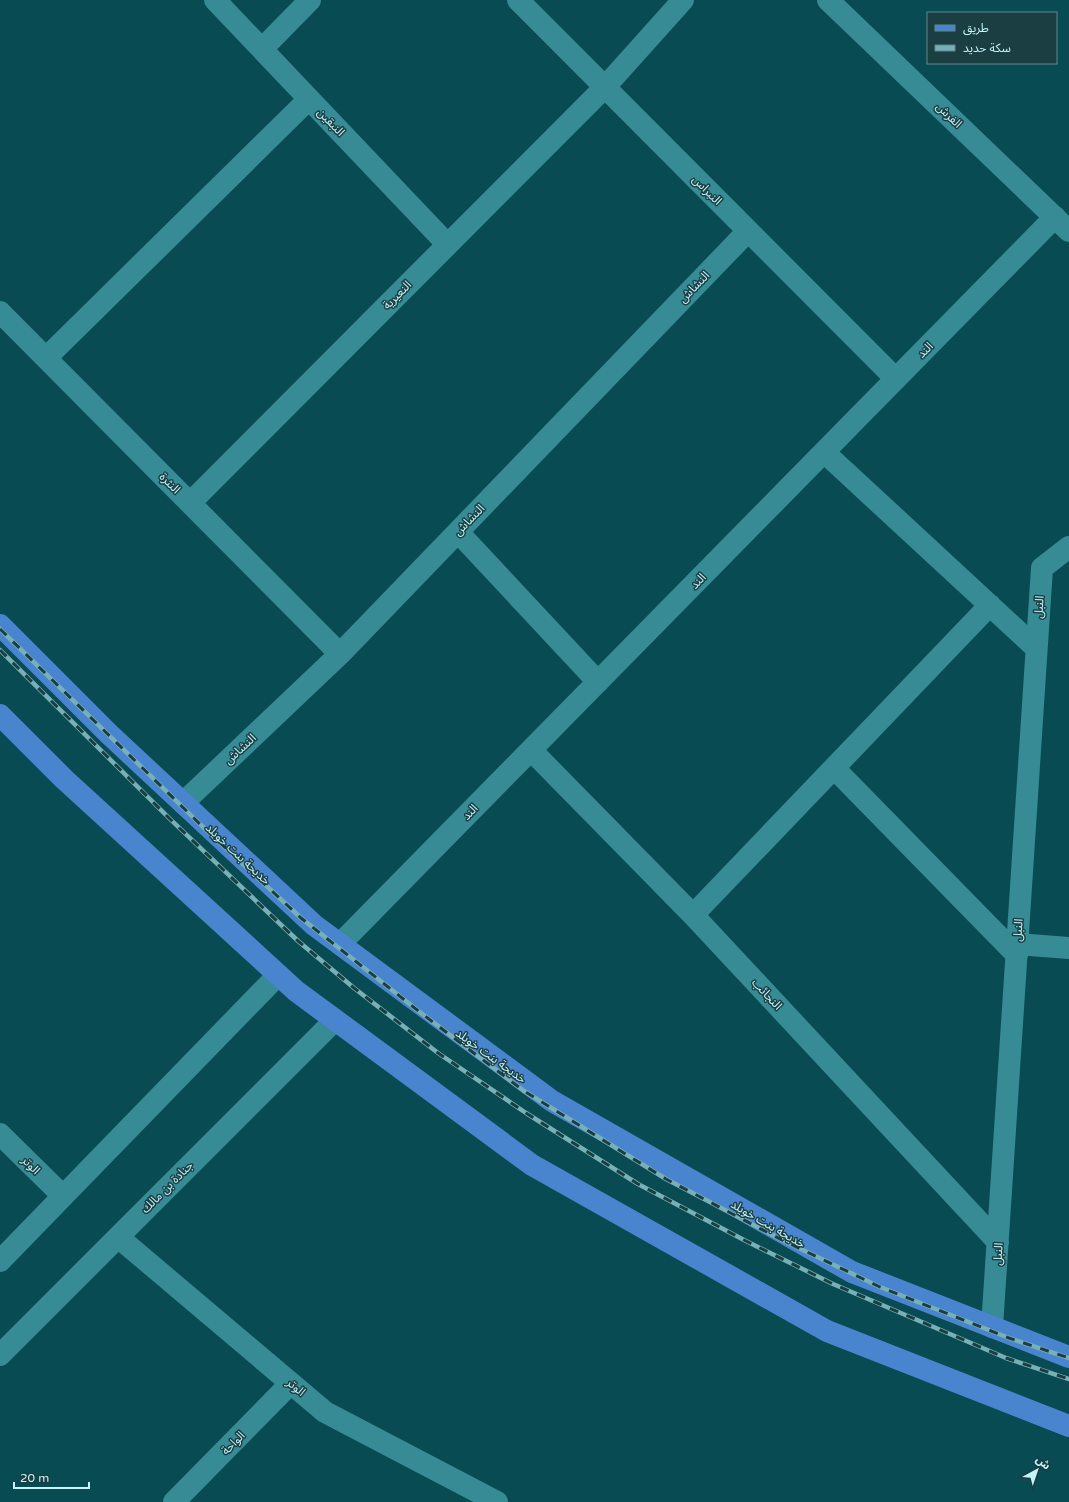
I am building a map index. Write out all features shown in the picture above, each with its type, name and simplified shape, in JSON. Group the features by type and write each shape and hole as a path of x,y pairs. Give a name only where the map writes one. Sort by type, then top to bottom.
{"main road":[{"name":"خديجة بنت خويلد","path":"0,625 110,734 314,925 552,1101 852,1272 1069,1357"},
{"path":"0,715 64,779 296,991 532,1166 820,1328 1069,1426"}],"street":[{"name":"النبقين","path":"215,0 448,244"},
{"path":"262,49 310,0"},
{"name":"النبراس","path":"518,0 896,379"},
{"name":"النعيرية","path":"190,503 605,87 683,0"},
{"name":"الفرش","path":"828,0 1062,224"},
{"path":"46,358 309,99"},
{"name":"الند","path":"340,944 896,379 1062,224"},
{"name":"النشاش","path":"183,803 340,654 748,231"},
{"name":"النثرة","path":"0,312 340,654"},
{"path":"824,452 1036,648"},
{"path":"458,532 598,682"},
{"name":"النبل","path":"992,1327 1042,568 1069,547"},
{"path":"693,915 990,605"},
{"name":"النجائب","path":"531,750 693,915 998,1242"},
{"path":"834,768 1017,950 1069,948"},
{"path":"0,1261 278,975"},
{"name":"جنادة بن مالك","path":"0,1355 335,1020"},
{"name":"الوتر","path":"0,1134 63,1196"},
{"name":"الوتر","path":"118,1237 325,1412 497,1502"},
{"name":"الواحة","path":"174,1502 291,1383"}],"railway":[{"path":"0,629 203,827 301,918 421,1013 524,1091 666,1179 782,1240 880,1287 1009,1338 1069,1358"},
{"path":"0,650 170,819 298,941 354,988 438,1053 526,1113 638,1184 744,1240 833,1284 1006,1358 1069,1379"}]}
